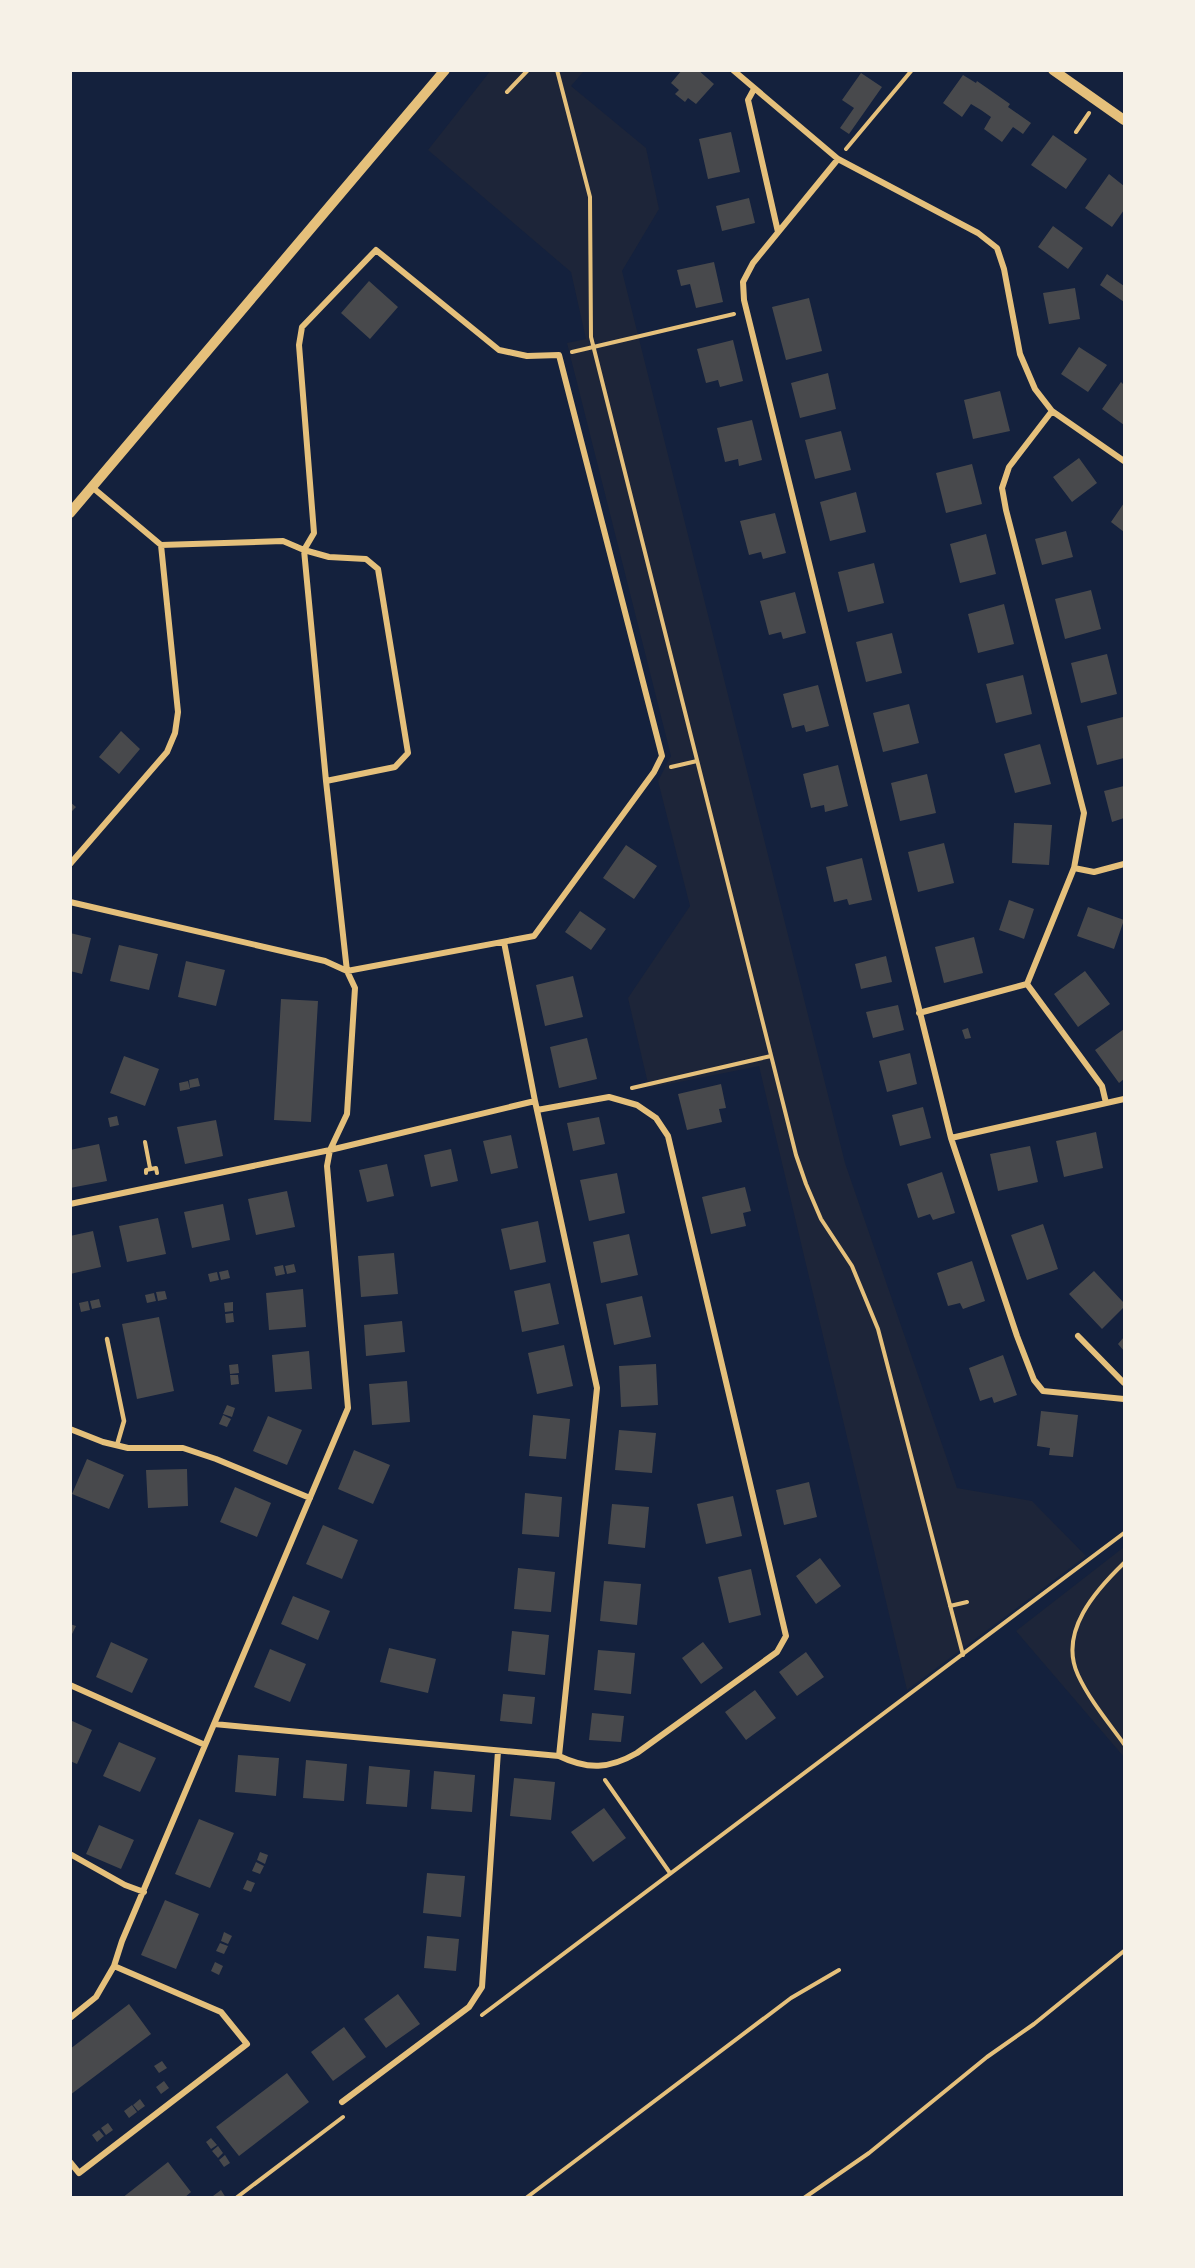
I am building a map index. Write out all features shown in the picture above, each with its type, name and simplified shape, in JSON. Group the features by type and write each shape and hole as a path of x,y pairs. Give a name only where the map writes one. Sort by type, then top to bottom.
{"street":[{"path":"70,513 445,70"},
{"path":"732,70 838,159 978,233 997,248 1004,269 1020,354 1035,389 1052,411 1125,461"},
{"path":"1053,70 1125,120"},
{"path":"754,89 748,100 778,232"},
{"path":"838,159 753,263 743,282 747,311 951,1138 1017,1336 1034,1380 1043,1391 1125,1399"},
{"path":"70,902 325,962 347,971 534,936 654,772 662,756 559,355 527,356 499,350 376,250 302,327 299,337 314,533 304,550 347,971 355,988 347,1114 330,1150 327,1166 348,1408 122,1941 114,1966 96,1997 71,2017"},
{"path":"1027,984 1074,868 1084,813 1002,488 1009,467 1052,411"},
{"path":"92,488 161,546 283,542 329,557 366,559 378,569 408,753 395,767 326,781"},
{"path":"70,864 167,752 176,733 178,712 161,546"},
{"path":"1074,868 1094,872 1125,864"},
{"path":"504,942 535,1101 597,1388 559,1756"},
{"path":"919,1013 1027,984"},
{"path":"1027,984 1102,1086 1106,1103"},
{"path":"214,1725 559,1756 576,1764 598,1766 618,1764 637,1753 777,1652 786,1636 668,1136 656,1118 637,1105 609,1097 537,1110"},
{"path":"951,1138 1125,1099"},
{"path":"70,1204 330,1150 535,1101"},
{"path":"1078,1336 1125,1383"},
{"path":"70,1429 128,1448 183,1448 216,1459 310,1498"},
{"path":"70,1685 205,1745"},
{"path":"342,2102 469,2007 482,1987 498,1750"},
{"path":"70,1854 125,1885 144,1892"},
{"path":"70,2162 79,2173 247,2044 221,2012 114,1966"}],"lane":[{"path":"107,1339 124,1421 117,1445"}],"path":[{"path":"507,92 528,70"},
{"path":"557,70 590,197 591,338 796,1155 821,1218 852,1266 878,1329 963,1654"},
{"path":"838,159 912,70"},
{"path":"575,351 747,311"},
{"path":"672,767 697,761"},
{"path":"622,1090 771,1056"},
{"path":"145,1142 150,1168"},
{"path":"476,2019 1125,1533"},
{"path":"1124,1744 1077,1673 1072,1640 1086,1605 1108,1578 1125,1563"},
{"path":"950,1606 967,1602"},
{"path":"598,1766 600,1773 670,1874"},
{"path":"804,2198 869,2153 987,2057 1034,2024 1125,1952"},
{"path":"526,2198 791,1998 839,1970"},
{"path":"236,2198 343,2117"}],"shaded area":[{"path":"491,70 584,71 571,86 646,148 659,209 622,271 845,1163 957,1488 1032,1501 1086,1556 907,1690 759,1066 649,1088 628,998 690,906 658,781 671,756 567,343 586,339 571,272 428,150"},
{"path":"1124,1547 1124,1757 1016,1631"}],"building":[{"path":"682,70 698,70 714,84 696,104 688,98 685,102 675,94 679,90 671,83"},
{"path":"861,73 882,87 849,134 840,128 854,108 842,100"},
{"path":"963,75 976,83 977,81 1010,104 1008,107 1031,123 1023,134 1013,127 1002,142 984,129 991,117 981,110 971,104 962,117 943,103"},
{"path":"731,132 740,172 708,179 699,139"},
{"path":"1053,135 1087,159 1066,189 1031,165"},
{"path":"1109,174 1124,186 1124,210 1112,227 1085,208"},
{"path":"749,198 755,223 722,231 716,206"},
{"path":"1053,226 1083,248 1068,269 1038,247"},
{"path":"714,262 723,302 696,308 690,284 681,286 677,270"},
{"path":"1107,274 1124,286 1124,302 1100,285"},
{"path":"369,281 398,307 370,339 341,313"},
{"path":"1075,288 1080,319 1049,324 1043,293"},
{"path":"809,298 822,351 786,360 772,307"},
{"path":"733,340 743,381 720,387 718,380 706,383 697,349"},
{"path":"1079,347 1107,365 1088,392 1061,374"},
{"path":"828,373 836,409 800,418 791,383"},
{"path":"1121,382 1124,385 1124,425 1102,409"},
{"path":"1000,391 1010,431 973,439 964,400"},
{"path":"752,420 762,460 739,466 738,459 725,462 717,428"},
{"path":"841,431 851,470 815,479 805,440"},
{"path":"1079,458 1097,483 1072,502 1053,477"},
{"path":"972,464 982,504 946,513 936,473"},
{"path":"856,492 866,532 830,541 820,502"},
{"path":"1124,503 1124,532 1111,522"},
{"path":"775,513 786,553 763,559 761,552 749,555 740,521"},
{"path":"1066,531 1073,557 1042,565 1035,539"},
{"path":"986,534 996,574 960,583 950,544"},
{"path":"874,563 884,603 848,612 838,572"},
{"path":"1091,590 1101,629 1065,639 1055,599"},
{"path":"795,592 806,633 783,639 781,632 769,635 760,601"},
{"path":"1004,604 1014,644 978,653 968,614"},
{"path":"892,633 902,673 866,682 856,642"},
{"path":"1107,654 1117,694 1081,703 1071,663"},
{"path":"1023,675 1032,714 996,723 986,684"},
{"path":"818,685 829,726 806,732 804,725 792,728 783,694"},
{"path":"909,704 919,743 883,752 873,713"},
{"path":"1123,717 1124,758 1097,765 1087,726"},
{"path":"121,731 140,749 119,774 99,757"},
{"path":"1040,744 1051,784 1015,793 1004,754"},
{"path":"838,765 848,806 825,812 824,805 811,808 803,774"},
{"path":"927,774 936,813 900,821 891,783"},
{"path":"1124,786 1124,818 1112,822 1104,791"},
{"path":"70,802 76,807 70,813"},
{"path":"1014,823 1052,825 1049,865 1012,863"},
{"path":"944,843 954,883 918,892 908,852"},
{"path":"626,845 657,866 634,899 603,878"},
{"path":"862,858 872,900 849,905 847,899 834,902 826,867"},
{"path":"1009,900 1034,909 1024,939 999,930"},
{"path":"1088,907 1124,920 1114,949 1077,936"},
{"path":"580,911 606,929 591,950 565,932"},
{"path":"70,933 91,938 82,974 70,971"},
{"path":"974,937 983,973 944,983 935,947"},
{"path":"119,945 158,954 149,990 110,981"},
{"path":"886,956 892,982 861,989 855,964"},
{"path":"186,961 225,970 216,1006 178,997"},
{"path":"1085,971 1110,1004 1078,1027 1054,994"},
{"path":"573,976 583,1017 545,1026 536,985"},
{"path":"281,999 318,1001 311,1122 274,1120"},
{"path":"898,1005 904,1030 873,1038 866,1012"},
{"path":"968,1028 971,1038 965,1039 962,1030"},
{"path":"1124,1029 1124,1079 1119,1083 1095,1050"},
{"path":"587,1038 597,1079 559,1088 550,1047"},
{"path":"910,1053 917,1084 887,1092 879,1061"},
{"path":"124,1056 159,1069 145,1106 110,1093"},
{"path":"198,1078 200,1086 190,1088 189,1080"},
{"path":"188,1081 190,1089 180,1091 179,1083"},
{"path":"721,1084 726,1108 719,1109 722,1122 687,1130 678,1094"},
{"path":"923,1107 931,1138 900,1146 892,1115"},
{"path":"117,1116 119,1125 110,1127 108,1118"},
{"path":"599,1117 605,1144 573,1151 567,1123"},
{"path":"216,1120 223,1156 185,1164 177,1127"},
{"path":"1096,1132 1103,1168 1064,1177 1056,1141"},
{"path":"511,1135 518,1168 491,1174 483,1141"},
{"path":"99,1144 107,1181 70,1188 70,1150"},
{"path":"1030,1146 1038,1182 998,1191 990,1154"},
{"path":"451,1149 458,1181 431,1187 424,1155"},
{"path":"387,1164 394,1196 367,1202 359,1170"},
{"path":"942,1172 955,1213 933,1220 930,1214 918,1218 907,1184"},
{"path":"617,1173 625,1213 589,1221 580,1180"},
{"path":"745,1187 751,1211 743,1213 746,1226 711,1234 702,1197"},
{"path":"287,1191 295,1227 256,1235 248,1199"},
{"path":"223,1204 230,1240 192,1248 184,1212"},
{"path":"158,1218 166,1254 127,1262 119,1226"},
{"path":"538,1221 546,1262 510,1270 501,1229"},
{"path":"1043,1224 1058,1269 1027,1280 1011,1235"},
{"path":"93,1231 101,1267 70,1274 70,1236"},
{"path":"629,1234 638,1275 601,1283 593,1242"},
{"path":"394,1253 398,1294 361,1297 358,1256"},
{"path":"972,1261 985,1301 963,1309 960,1303 948,1306 937,1273"},
{"path":"294,1264 296,1272 287,1274 285,1266"},
{"path":"283,1265 285,1274 276,1276 274,1267"},
{"path":"228,1270 230,1278 221,1280 219,1272"},
{"path":"1094,1271 1124,1303 1124,1307 1102,1329 1069,1294"},
{"path":"217,1272 219,1280 210,1282 208,1274"},
{"path":"550,1283 559,1324 522,1332 514,1291"},
{"path":"303,1289 306,1327 269,1330 266,1293"},
{"path":"165,1291 167,1299 158,1301 156,1292"},
{"path":"154,1293 156,1301 147,1303 145,1295"},
{"path":"642,1296 651,1337 614,1345 606,1304"},
{"path":"99,1299 101,1307 92,1309 90,1301"},
{"path":"88,1301 90,1310 81,1312 79,1303"},
{"path":"233,1302 233,1311 225,1312 224,1303"},
{"path":"233,1313 234,1322 226,1323 225,1314"},
{"path":"159,1317 174,1391 137,1399 122,1324"},
{"path":"402,1321 405,1352 366,1356 364,1325"},
{"path":"1124,1337 1124,1351 1118,1344"},
{"path":"564,1345 573,1386 537,1394 528,1353"},
{"path":"309,1351 312,1389 275,1392 272,1355"},
{"path":"1003,1355 1017,1395 994,1403 992,1397 980,1401 969,1368"},
{"path":"238,1364 239,1373 230,1374 229,1365"},
{"path":"656,1364 658,1405 621,1407 619,1366"},
{"path":"230,1375 238,1375 239,1384 231,1385"},
{"path":"407,1381 410,1422 372,1425 369,1384"},
{"path":"227,1405 235,1408 232,1417 223,1414"},
{"path":"1041,1411 1078,1415 1073,1457 1049,1455 1050,1448 1037,1446"},
{"path":"223,1415 231,1419 227,1427 219,1424"},
{"path":"533,1415 570,1419 566,1459 529,1456"},
{"path":"268,1416 302,1430 287,1465 253,1451"},
{"path":"619,1430 656,1433 652,1473 615,1470"},
{"path":"354,1450 390,1465 373,1504 338,1489"},
{"path":"87,1459 124,1475 109,1509 72,1494"},
{"path":"187,1469 188,1506 148,1508 146,1470"},
{"path":"809,1482 817,1517 784,1525 776,1490"},
{"path":"235,1487 271,1503 257,1537 220,1522"},
{"path":"525,1493 562,1497 559,1537 522,1534"},
{"path":"733,1496 742,1536 706,1544 697,1504"},
{"path":"612,1504 649,1507 645,1548 608,1544"},
{"path":"323,1525 358,1540 342,1579 306,1564"},
{"path":"820,1558 841,1586 816,1604 796,1576"},
{"path":"518,1568 555,1572 551,1612 514,1609"},
{"path":"751,1569 761,1615 729,1623 718,1577"},
{"path":"604,1581 641,1584 637,1625 600,1621"},
{"path":"293,1596 330,1611 318,1640 281,1624"},
{"path":"70,1624 76,1626 70,1638"},
{"path":"512,1631 549,1635 545,1675 508,1671"},
{"path":"111,1642 148,1659 132,1693 96,1677"},
{"path":"703,1642 723,1668 701,1684 682,1658"},
{"path":"389,1648 436,1659 428,1693 380,1682"},
{"path":"270,1649 306,1664 290,1702 254,1687"},
{"path":"598,1650 635,1653 631,1694 594,1690"},
{"path":"806,1652 824,1677 797,1696 779,1672"},
{"path":"755,1690 776,1718 746,1740 725,1712"},
{"path":"503,1694 535,1697 532,1724 500,1721"},
{"path":"592,1713 624,1716 621,1742 589,1740"},
{"path":"70,1720 92,1730 77,1764 70,1761"},
{"path":"119,1742 156,1758 140,1792 103,1776"},
{"path":"238,1755 279,1758 276,1796 235,1792"},
{"path":"306,1760 347,1764 344,1801 303,1798"},
{"path":"369,1766 410,1770 407,1807 366,1804"},
{"path":"434,1771 475,1775 472,1812 431,1809"},
{"path":"514,1778 555,1782 551,1820 510,1816"},
{"path":"604,1808 626,1838 593,1862 571,1832"},
{"path":"199,1819 234,1833 210,1888 175,1874"},
{"path":"99,1825 134,1840 121,1869 86,1854"},
{"path":"260,1852 268,1855 265,1864 257,1860"},
{"path":"256,1862 264,1866 260,1874 252,1871"},
{"path":"427,1873 465,1876 461,1917 423,1913"},
{"path":"247,1880 255,1883 251,1892 243,1889"},
{"path":"165,1900 199,1914 176,1969 141,1955"},
{"path":"224,1932 232,1936 228,1944 221,1941"},
{"path":"427,1936 459,1939 456,1971 424,1968"},
{"path":"220,1943 228,1946 224,1954 216,1951"},
{"path":"215,1962 223,1966 219,1975 211,1971"},
{"path":"398,1994 420,2024 386,2048 364,2019"},
{"path":"129,2004 151,2034 70,2095 70,2049"},
{"path":"344,2027 366,2057 333,2081 311,2052"},
{"path":"162,2061 167,2068 159,2073 154,2066"},
{"path":"287,2073 309,2102 239,2156 216,2127"},
{"path":"164,2081 169,2088 161,2094 156,2087"},
{"path":"140,2099 145,2106 138,2111 133,2105"},
{"path":"132,2105 137,2112 129,2118 124,2111"},
{"path":"108,2123 113,2130 106,2135 101,2128"},
{"path":"99,2130 104,2136 97,2142 92,2135"},
{"path":"211,2138 217,2145 211,2149 206,2142"},
{"path":"218,2146 223,2153 218,2158 212,2151"},
{"path":"225,2155 230,2163 224,2167 219,2160"},
{"path":"168,2162 191,2192 184,2198 122,2198"},
{"path":"221,2190 226,2198 214,2198 213,2196"}]}
